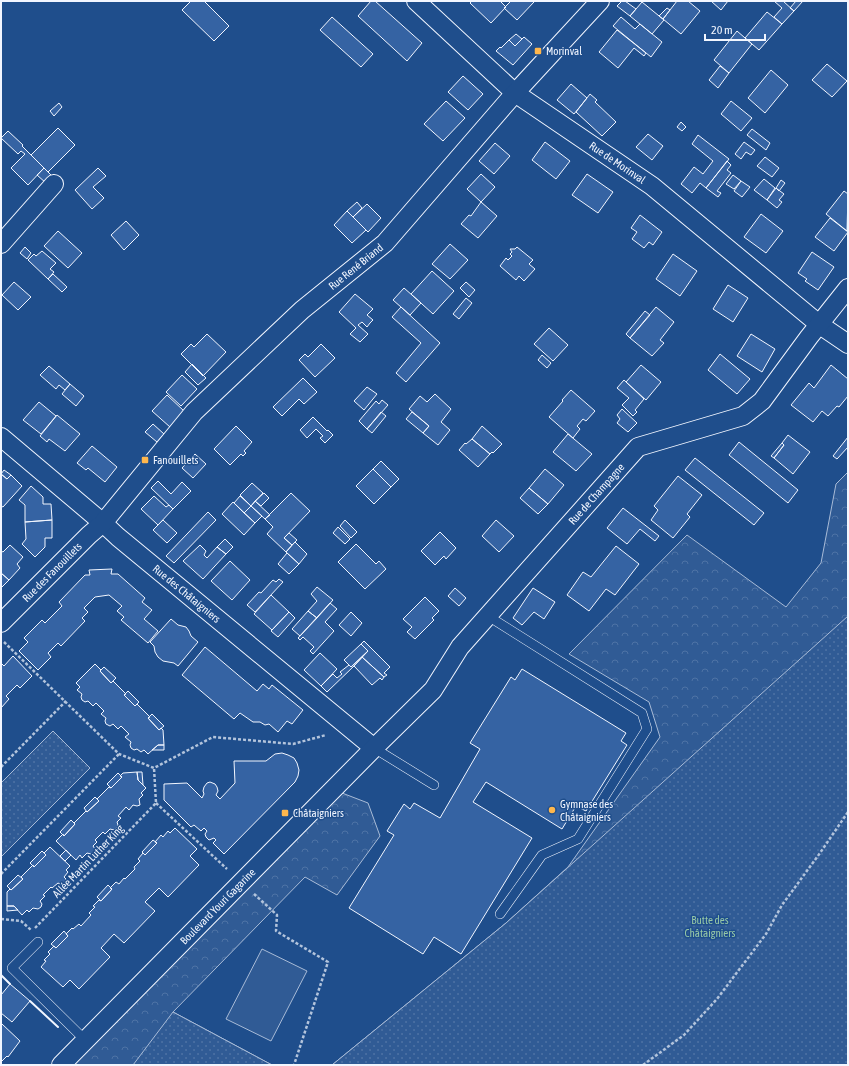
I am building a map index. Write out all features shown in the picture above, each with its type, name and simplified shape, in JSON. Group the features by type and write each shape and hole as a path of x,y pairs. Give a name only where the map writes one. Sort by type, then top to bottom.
{"street":[{"name":"Rue de Morinval","path":"416,1 515,93 652,186 820,324 848,344"},
{"name":"Rue René Briand","path":"103,523 194,412 302,310 385,243 515,93 600,1"},
{"path":"1,244 54,184"},
{"name":"Rue de Champagne","path":"374,748 433,690 460,647 638,447 743,416 762,401 848,288"},
{"name":"Rue des Châtaigniers","path":"1,437 103,523 118,538 374,748"},
{"name":"Rue des Fanouillets","path":"1,627 89,535 103,523"},
{"name":"Boulevard Youri Gagarine","path":"61,1065 374,748"}],"lane":[{"path":"488,616 642,713 647,729 578,839 542,855 500,914"},
{"path":"374,748 434,785"},
{"path":"38,942 12,968 85,1040"}],"path":[{"path":"1,627 66,702 119,754 154,768 213,737 293,744 326,735"},
{"path":"1,767 66,702"},
{"path":"1,874 119,754"},
{"path":"154,768 156,804 277,915 276,931 328,962 294,1065"},
{"name":"Allée Martin Luther King","path":"27,935 156,804"},
{"path":"643,1065 684,1035 717,999 766,934 782,905 848,812"},
{"path":"1,920 21,921 32,930"}],"green space":[{"path":"848,472 848,791 332,1065 506,923 568,867 660,737 649,702 569,654 687,535 786,607 821,563 836,484"},
{"name":"Butte des Châtaigniers","path":"848,616 848,1065 332,1065 506,923"},
{"path":"53,731 90,768 1,857 1,783"},
{"path":"342,793 368,803 380,836 337,895 305,877 173,1012 272,1065 74,1065"},
{"path":"173,1012 272,1065 133,1065"}],"shaded area":[{"path":"262,949 307,971 271,1041 226,1019"}],"building":[{"path":"191,1 204,1 229,26 214,41 182,10"},
{"path":"371,1 375,1 422,43 407,61 358,16"},
{"path":"472,1 500,1 506,7 491,23 470,3"},
{"path":"511,1 534,2 517,20 504,8"},
{"path":"622,1 625,1 636,9 630,16 617,6"},
{"path":"677,1 688,1 700,11 681,34 663,19"},
{"path":"711,1 728,1 721,10"},
{"path":"774,1 783,1 794,11 782,24 774,17 782,8"},
{"path":"796,1 803,1 794,11 790,8"},
{"path":"642,2 664,20 652,34 630,16"},
{"path":"667,8 670,10 663,19 659,16"},
{"path":"767,12 782,24 759,50 745,38"},
{"path":"332,17 373,54 361,67 320,30"},
{"path":"621,17 635,29 640,24 662,42 651,57 613,26"},
{"path":"617,30 646,53 644,56 634,48 618,68 599,52"},
{"path":"737,31 752,44 729,73 714,60"},
{"path":"516,34 522,39 515,46 509,40"},
{"path":"524,37 532,44 513,65 496,51 509,40 515,46"},
{"path":"827,64 847,81 832,97 812,80"},
{"path":"720,66 729,73 718,88 709,80"},
{"path":"771,70 788,85 765,113 748,98"},
{"path":"463,76 483,94 468,110 448,92"},
{"path":"571,84 587,98 574,114 557,100"},
{"path":"590,94 597,100 595,102 616,122 602,136 576,112"},
{"path":"446,101 465,118 443,141 424,124"},
{"path":"731,101 752,118 741,131 721,114"},
{"path":"59,103 62,107 54,116 50,111"},
{"path":"681,122 686,127 682,131 677,127"},
{"path":"58,128 75,145 48,172 31,155"},
{"path":"752,129 770,143 766,150 747,135"},
{"path":"8,131 44,168 28,185 11,168 25,154 21,151 18,154 1,138"},
{"path":"648,134 663,146 652,160 636,147"},
{"path":"698,135 729,159 706,188 700,183 692,193 681,184 694,167 703,174 713,161 692,144"},
{"path":"545,142 570,161 556,179 532,160"},
{"path":"744,142 755,150 751,155 746,152 741,159 735,154"},
{"path":"495,143 510,156 494,174 479,161"},
{"path":"765,157 779,168 772,177 757,166"},
{"path":"727,161 731,165 727,170 731,173 717,191 721,193 718,197 706,188"},
{"path":"44,168 52,176 46,183 37,175"},
{"path":"98,168 106,176 93,187 104,198 92,209 75,190"},
{"path":"481,174 495,187 481,202 467,189"},
{"path":"587,174 613,192 598,213 572,195"},
{"path":"733,175 741,181 734,189 726,184"},
{"path":"764,179 775,188 767,200 754,190"},
{"path":"781,180 785,183 779,191 776,188"},
{"path":"741,181 750,187 742,197 734,191"},
{"path":"776,188 784,194 779,200 782,202 777,208 767,200"},
{"path":"844,191 848,194 847,231 826,214"},
{"path":"357,202 362,208 353,217 347,211"},
{"path":"481,202 497,216 478,238 461,224 469,215 471,216"},
{"path":"367,204 381,218 368,232 353,217"},
{"path":"347,211 366,230 352,243 334,225"},
{"path":"761,214 783,231 766,253 744,237"},
{"path":"640,215 662,232 653,245 649,242 644,248 632,239 637,232 631,228"},
{"path":"830,218 848,232 834,251 815,237"},
{"path":"126,221 139,235 124,250 111,235"},
{"path":"58,231 82,253 68,268 44,246"},
{"path":"450,244 468,260 450,279 432,264"},
{"path":"25,247 31,253 27,259 20,253"},
{"path":"517,247 533,260 529,264 535,269 524,281 519,276 516,280 500,266 506,258 508,260 512,256 510,254 512,252 510,249 515,249"},
{"path":"42,251 56,263 50,269 54,272 48,279 28,260 34,254 36,256"},
{"path":"812,252 834,267 818,290 805,281 807,279 798,273"},
{"path":"673,254 697,271 680,296 656,279"},
{"path":"432,271 454,291 433,314 411,294"},
{"path":"53,274 67,287 62,292 48,279"},
{"path":"14,282 31,297 18,310 2,295"},
{"path":"466,282 475,290 469,297 460,288"},
{"path":"728,285 748,298 733,322 713,309"},
{"path":"404,288 421,303 410,315 393,300"},
{"path":"355,294 373,309 367,315 373,320 367,327 362,322 358,325 368,334 360,342 350,334 356,328 339,312"},
{"path":"466,298 472,303 459,319 453,314"},
{"path":"401,307 440,343 406,382 396,373 421,343 392,317"},
{"path":"656,307 674,322 660,340 664,343 652,356 630,338"},
{"path":"645,311 650,315 630,338 626,334"},
{"path":"549,328 568,345 553,361 534,344"},
{"path":"207,334 226,352 203,376 181,354 191,344 194,347"},
{"path":"751,334 775,349 762,372 737,356"},
{"path":"321,344 335,358 315,377 299,360 305,354 308,357"},
{"path":"720,354 750,379 737,394 708,370"},
{"path":"542,355 551,363 547,368 538,360"},
{"path":"192,364 206,378 198,385 185,372"},
{"path":"641,365 661,382 646,400 626,382"},
{"path":"831,365 848,379 848,396 839,407 837,406 828,416 822,411 813,422 791,405 809,383 814,388"},
{"path":"49,366 70,384 65,390 59,385 56,389 40,375"},
{"path":"182,375 197,389 181,406 166,392"},
{"path":"303,378 317,392 304,404 299,399 282,416 273,407"},
{"path":"624,380 644,399 635,410 637,412 633,416 622,405 629,398 617,388"},
{"path":"70,384 84,396 76,406 62,394"},
{"path":"367,387 377,394 364,410 354,401"},
{"path":"571,390 595,411 586,421 583,419 577,426 580,429 573,438 549,417"},
{"path":"435,394 451,409 441,422 450,430 438,445 423,433 429,426 409,409 420,396 427,402"},
{"path":"167,395 184,411 170,427 152,411"},
{"path":"382,400 388,405 367,429 359,421 376,401 379,404"},
{"path":"39,402 56,416 41,434 23,420"},
{"path":"622,409 637,423 628,432 617,423 620,419 617,415"},
{"path":"381,412 386,416 372,433 367,429"},
{"path":"412,412 429,426 423,433 406,419"},
{"path":"57,415 80,434 65,451 49,439 47,442 40,436"},
{"path":"313,417 333,435 325,443 320,438 323,436 316,429 307,438 300,430"},
{"path":"153,424 164,434 157,442 145,432"},
{"path":"236,426 252,442 244,451 246,453 243,456 241,454 230,465 214,449"},
{"path":"482,426 502,444 493,453 492,452 490,454 472,439"},
{"path":"568,434 592,454 576,471 553,452"},
{"path":"788,435 810,452 793,474 774,458 784,445 782,443"},
{"path":"848,437 848,447 837,459 833,456"},
{"path":"472,439 490,454 478,467 459,450 465,443 466,444"},
{"path":"739,442 798,490 788,503 729,455"},
{"path":"782,443 784,445 774,458 771,456"},
{"path":"92,446 117,467 105,482 88,468 86,470 77,463"},
{"path":"195,454 206,464 193,478 182,468"},
{"path":"695,458 764,513 754,525 685,470"},
{"path":"381,461 399,479 391,487 373,469"},
{"path":"373,469 391,487 374,504 356,486"},
{"path":"545,469 564,485 548,504 529,488"},
{"path":"4,470 11,475 7,479 1,474"},
{"path":"1,474 7,479 11,475 22,486 3,507 1,506"},
{"path":"678,476 702,495 687,514 690,517 673,538 651,520 658,510 654,506"},
{"path":"158,481 171,494 182,482 191,491 173,509 151,488"},
{"path":"252,483 263,493 251,506 240,495"},
{"path":"31,486 43,497 43,504 51,504 52,520 25,522 25,505 19,500"},
{"path":"529,488 548,504 538,514 520,498"},
{"path":"264,493 269,498 261,506 255,501"},
{"path":"291,493 310,511 284,538 292,545 286,552 267,534 273,527 265,519"},
{"path":"154,496 166,507 169,505 173,509 158,525 141,509"},
{"path":"240,496 251,506 244,513 234,503"},
{"path":"255,501 270,515 265,519 251,506"},
{"path":"233,502 255,523 244,535 222,514"},
{"path":"251,506 262,516 255,523 244,513"},
{"path":"623,508 659,536 655,541 640,529 627,544 607,528"},
{"path":"208,512 216,520 174,563 166,556"},
{"path":"52,520 52,538 45,538 45,547 35,557 22,544 26,539 25,522"},
{"path":"163,520 177,533 167,543 153,530"},
{"path":"345,520 357,532 351,538 340,526"},
{"path":"496,520 514,536 499,552 482,536"},
{"path":"338,527 350,539 345,544 333,533"},
{"path":"440,532 456,548 446,559 444,556 435,565 421,551"},
{"path":"289,533 297,540 292,545 284,538"},
{"path":"225,539 233,547 226,554 217,547"},
{"path":"295,542 307,554 299,564 286,552"},
{"path":"356,544 376,564 379,561 386,569 365,589 338,562"},
{"path":"10,545 23,557 17,564 20,568 9,580 1,573 1,551 3,552"},
{"path":"200,545 206,551 204,555 207,558 217,547 226,554 203,579 183,561"},
{"path":"616,546 639,564 615,595 606,589 589,611 567,595 583,572 591,577"},
{"path":"287,553 299,564 289,574 278,564"},
{"path":"230,561 250,580 232,600 211,581"},
{"path":"112,569 111,574 118,574 145,598 142,602 152,610 144,619 158,631 148,643 121,620 124,617 117,611 122,606 109,595 95,597 84,608 88,612 82,618 85,621 61,646 58,643 48,653 51,657 38,670 19,651 28,642 24,638 42,620 45,623 62,606 59,602 85,575 90,575 89,570"},
{"path":"1,573 9,580 1,588"},
{"path":"279,579 283,582 255,612 247,605 273,580 276,582"},
{"path":"317,587 333,600 317,618 308,611 317,601 311,594"},
{"path":"455,588 466,598 459,606 448,596"},
{"path":"533,588 555,602 544,619 534,612 522,625 513,618"},
{"path":"271,595 289,612 272,630 254,614"},
{"path":"425,597 439,611 432,618 434,620 415,639 407,632 412,627 403,619"},
{"path":"330,603 337,609 325,622 334,631 313,654 310,651 314,647 303,637 300,640 298,638"},
{"path":"308,611 317,618 300,636 292,629"},
{"path":"289,612 295,618 278,637 271,631"},
{"path":"351,612 362,623 351,636 339,625"},
{"path":"171,619 178,625 186,627 191,636 198,642 178,666 174,663 163,661 158,657 154,646 150,642"},
{"path":"364,641 390,667 384,673 387,675 384,677 362,657 368,651 361,644"},
{"path":"361,644 368,651 351,667 344,660"},
{"path":"205,647 257,691 263,684 269,689 272,685 303,710 292,724 287,721 278,732 269,724 265,725 260,722 253,722 240,713 234,719 182,675"},
{"path":"368,651 327,692 321,686 333,674 337,678 342,674 340,672 349,665 351,667"},
{"path":"320,653 337,669 321,686 304,670"},
{"path":"13,656 32,676 20,688 17,685 6,696 9,699 1,708 1,663 4,666"},
{"path":"362,657 384,677 382,680 380,678 372,685 354,666"},
{"path":"95,664 111,683 113,681 135,706 137,704 150,717 148,718 159,730 161,728 163,730 164,745 158,745 148,754 144,750 141,752 137,749 134,750 131,748 131,742 125,737 129,734 121,726 118,729 113,724 110,726 106,724 106,718 101,714 104,711 96,703 93,706 88,701 85,702 82,700 82,694 77,690 80,687 76,683"},
{"path":"104,667 116,678 111,683 100,671"},
{"name":"Gymnase des Châtaigniers","path":"522,669 626,733 621,741 627,745 586,811 576,806 562,829 486,782 473,802 532,838 461,954 434,937 423,954 349,908 394,835 387,831 404,804 410,809 414,803 440,818 480,749 470,743 511,677 515,680"},
{"path":"128,691 139,702 135,706 124,695"},
{"path":"152,714 164,726 159,730 148,718"},
{"path":"158,745 164,745 164,750 152,750"},
{"path":"282,753 294,758 297,763 299,770 295,782 224,854 213,843 216,840 214,838 209,840 206,837 205,834 207,831 204,828 201,831 194,825 191,827 164,800 164,784 187,783 202,798 204,794 204,787 210,782 215,784 217,787 218,791 216,795 220,799 235,783 234,761 266,761 275,754"},
{"path":"137,772 142,772 143,785 138,780"},
{"path":"137,772 138,780 146,788 141,793 143,795 139,799 140,805 133,805 129,810 126,807 118,816 121,818 117,822 117,828 114,830 110,829 105,834 103,832 95,840 97,842 93,846 95,849 94,853 87,853 82,858 80,855 76,860 56,841 63,834 64,836 86,811 87,812 99,801 97,799 122,777 120,776 123,773"},
{"path":"118,773 122,777 111,788 107,784"},
{"path":"95,797 99,801 87,812 84,808"},
{"path":"71,820 75,824 64,836 60,832"},
{"path":"175,828 197,849 190,856 199,865 168,897 159,888 145,902 155,911 124,943 114,934 101,948 110,957 79,989 70,980 63,987 41,967 46,961 44,960 50,954 48,952 54,946 56,948 68,936 66,934 72,928 73,929 79,924 81,926 91,915 89,913 95,907 93,906 99,900 101,901 116,882 119,884 135,869 134,867 140,861 138,859 143,853 145,855 157,843 155,842 161,835 163,837 168,831 170,833"},
{"path":"153,840 157,843 145,855 142,852"},
{"path":"50,847 70,866 66,870 68,872 64,877 66,879 65,883 62,885 58,883 52,888 51,887 43,895 45,896 40,901 42,904 41,907 38,909 33,908 29,912 27,910 22,915 14,906 7,906 7,892 23,879 21,877 33,865 34,867 46,855 44,853"},
{"path":"66,850 71,855 65,861 60,856"},
{"path":"42,851 46,855 34,867 30,863"},
{"path":"18,875 23,879 11,890 7,886"},
{"path":"108,885 112,889 101,901 97,897"},
{"path":"7,906 14,906 18,910 7,911"},
{"path":"64,931 68,936 56,948 51,944"},
{"path":"10,984 30,1001 12,1022 1,1013 1,995"},
{"path":"2,1024 20,1041 8,1057 7,1056 1,1062 1,1025"}],"wall":[{"path":"1,975 10,984"},
{"path":"30,1001 58,1027"}],"place":[{"name":"Morinval","path":"538,51"},
{"name":"Fanouillets","path":"145,460"},
{"name":"Gymnase des Châtaigniers","path":"552,810"},
{"name":"Châtaigniers","path":"285,813"}]}
